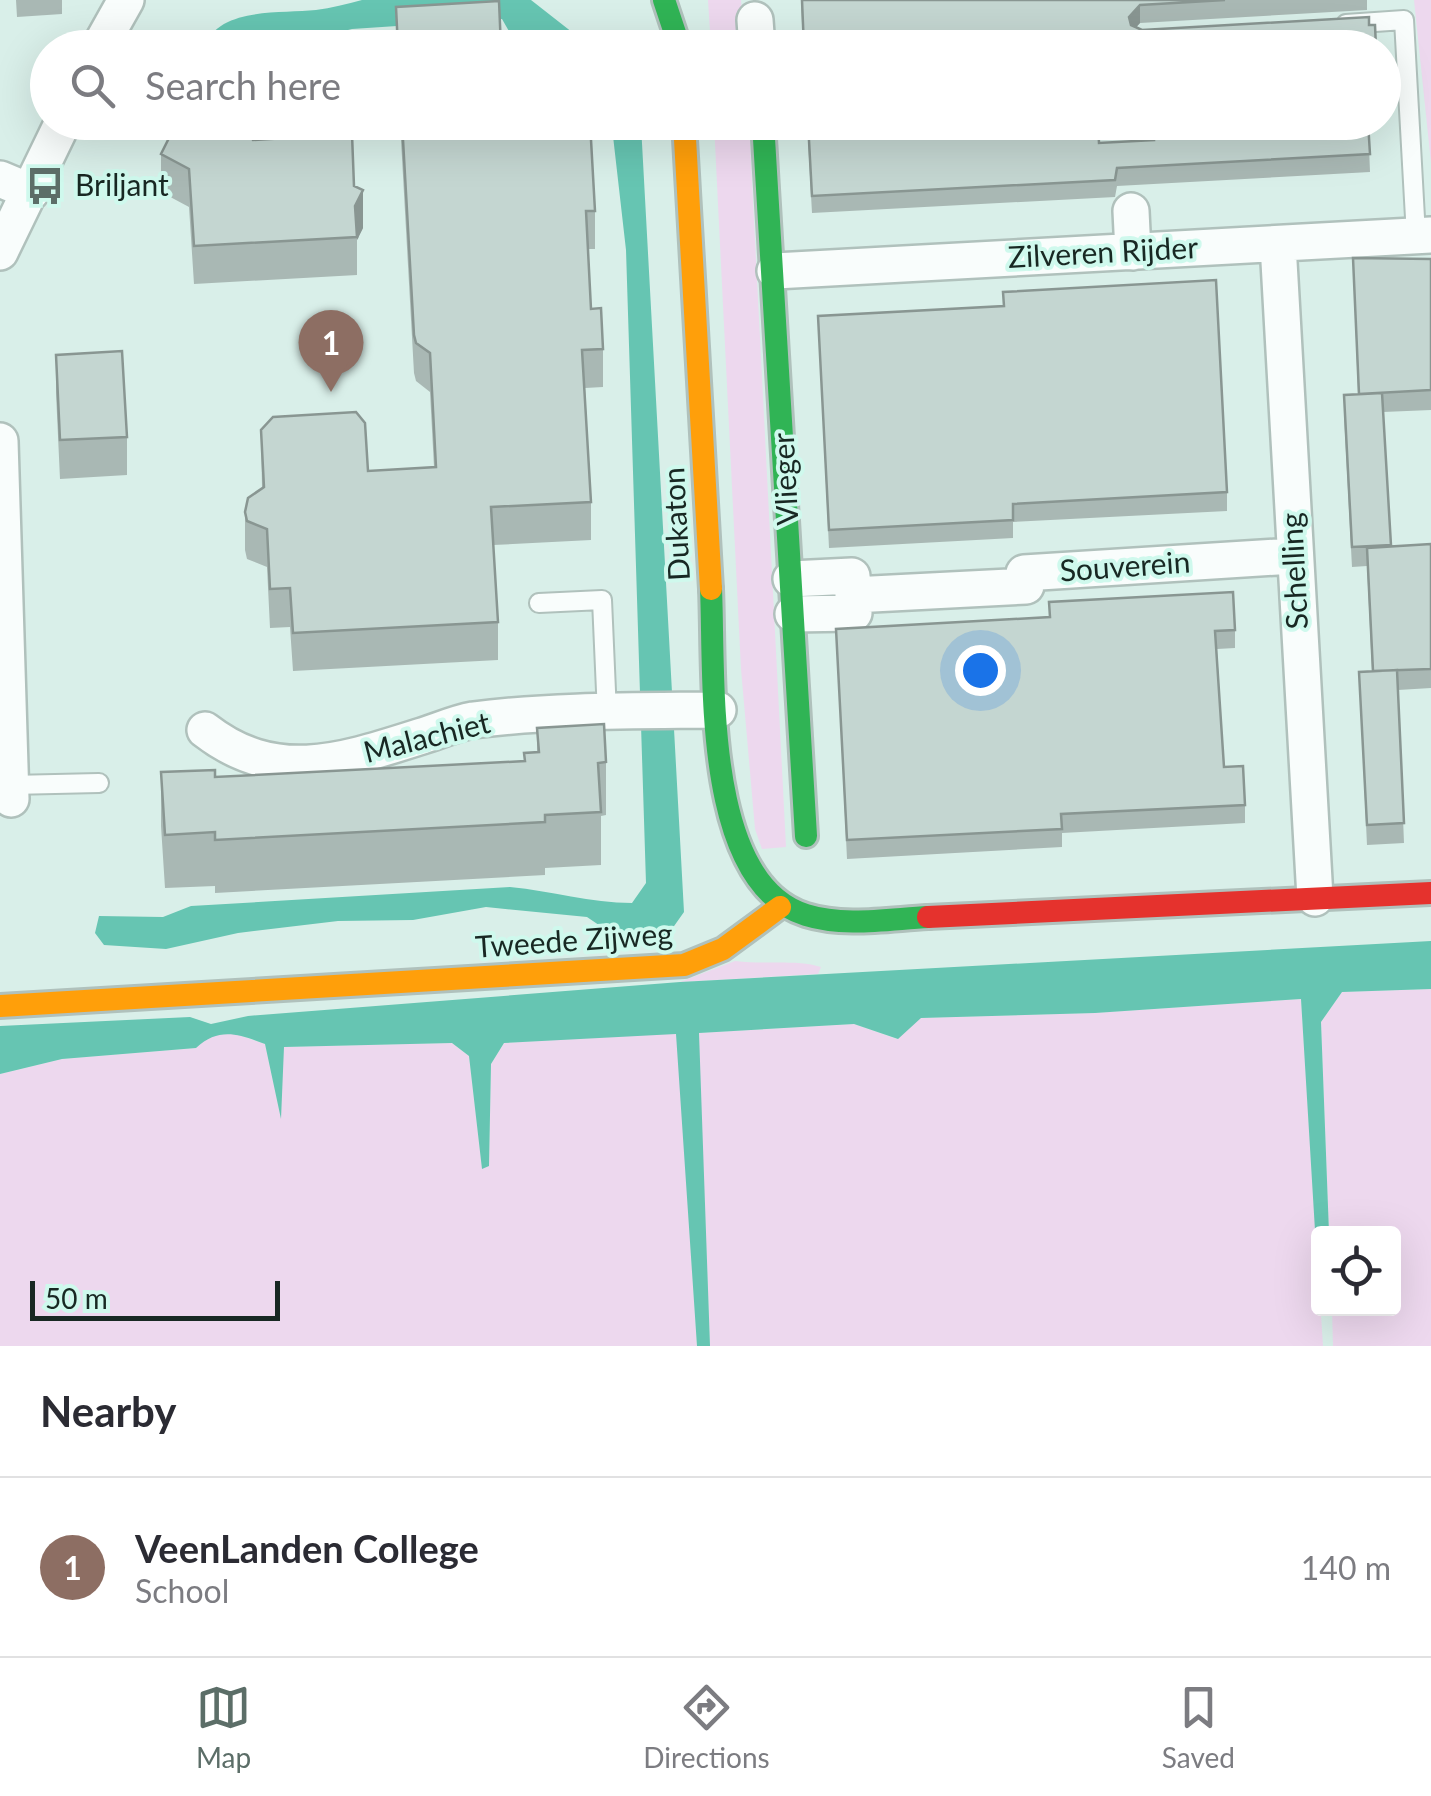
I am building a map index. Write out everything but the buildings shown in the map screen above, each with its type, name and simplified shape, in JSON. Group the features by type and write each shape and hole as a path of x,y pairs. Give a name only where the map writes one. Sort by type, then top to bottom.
{"street":[{"path":"110,30 126,0"},
{"path":"664,0 674,30"},
{"path":"686,30 694,3"},
{"path":"0,252 16,186 50,140"},
{"name":"Dukaton","path":"685,140 718,710 730,820 743,854 780,907"},
{"name":"Vlieger","path":"764,140 806,836"},
{"path":"1131,211 1133,252"},
{"name":"Zilveren Rijder","path":"774,271 1423,236"},
{"name":"Schelling","path":"1278,244 1315,898"},
{"path":"0,441 11,792"},
{"name":"Souverein","path":"792,597 852,576 852,595 1026,586 1024,573 1293,556"},
{"name":"Malachiet","path":"205,730 229,748 265,763 314,764 370,753 470,720 718,710"},
{"path":"780,907 810,919 839,921 1431,893"},
{"name":"Tweede Zijweg","path":"0,1006 684,965 702,961 743,937 780,907"}],"lane":[{"path":"1326,25 1404,20 1423,236"},
{"path":"539,602 602,600 622,713"},
{"path":"11,792 98,783"}],"shaded area":[{"path":"362,0 531,0 569,30 508,30 502,19 348,30 216,30 252,15 316,10"},
{"path":"708,0 741,0 743,30 710,30"},
{"path":"1414,0 1431,0 1431,163"},
{"path":"613,140 642,140 684,912 667,936 647,943 624,942 587,917 486,907 413,920 338,921 238,933 166,949 104,945 95,933 99,916 163,917 191,906 510,887 632,903 646,883 626,250"},
{"path":"715,140 750,140 786,847 762,849 755,829 741,669"},
{"path":"1431,941 1431,989 1342,992 1321,1022 1329,1226 1315,1226 1301,999 1095,1013 921,1018 898,1039 854,1024 699,1033 710,1346 697,1346 676,1034 504,1043 491,1064 489,1166 482,1169 469,1056 452,1043 284,1047 281,1119 265,1044 237,1035 213,1037 196,1048 62,1059 0,1074 0,1026 190,1017 211,1024 248,1016 680,982"},
{"path":"735,961 821,967 818,974 680,982"},
{"path":"1431,989 1431,1346 1333,1346 1332,1316 1401,1316 1401,1226 1329,1226 1321,1022 1342,992"},
{"path":"1301,999 1315,1226 1311,1226 1311,1316 1321,1316 1323,1346 710,1346 698,1033 854,1024 897,1039 920,1018 1095,1013"},
{"path":"233,1033 265,1044 280,1113 283,1047 452,1043 469,1056 482,1168 489,1166 491,1064 504,1043 677,1033 697,1346 0,1346 0,1074 62,1059 196,1048 209,1036"}],"traffic: fast":[{"path":"664,0 674,30"},
{"path":"764,140 806,836"},
{"path":"711,589 715,722 721,773 731,821 748,863 772,895 806,915 851,921 928,917"}],"traffic: slow":[{"path":"685,140 711,589"},
{"path":"0,1006 684,965 723,949 780,907"}],"traffic: jam":[{"path":"928,917 1431,893"}],"place":[{"name":"Briljant","path":"45,186"},
{"name":"VeenLanden College","path":"331,392"}]}
